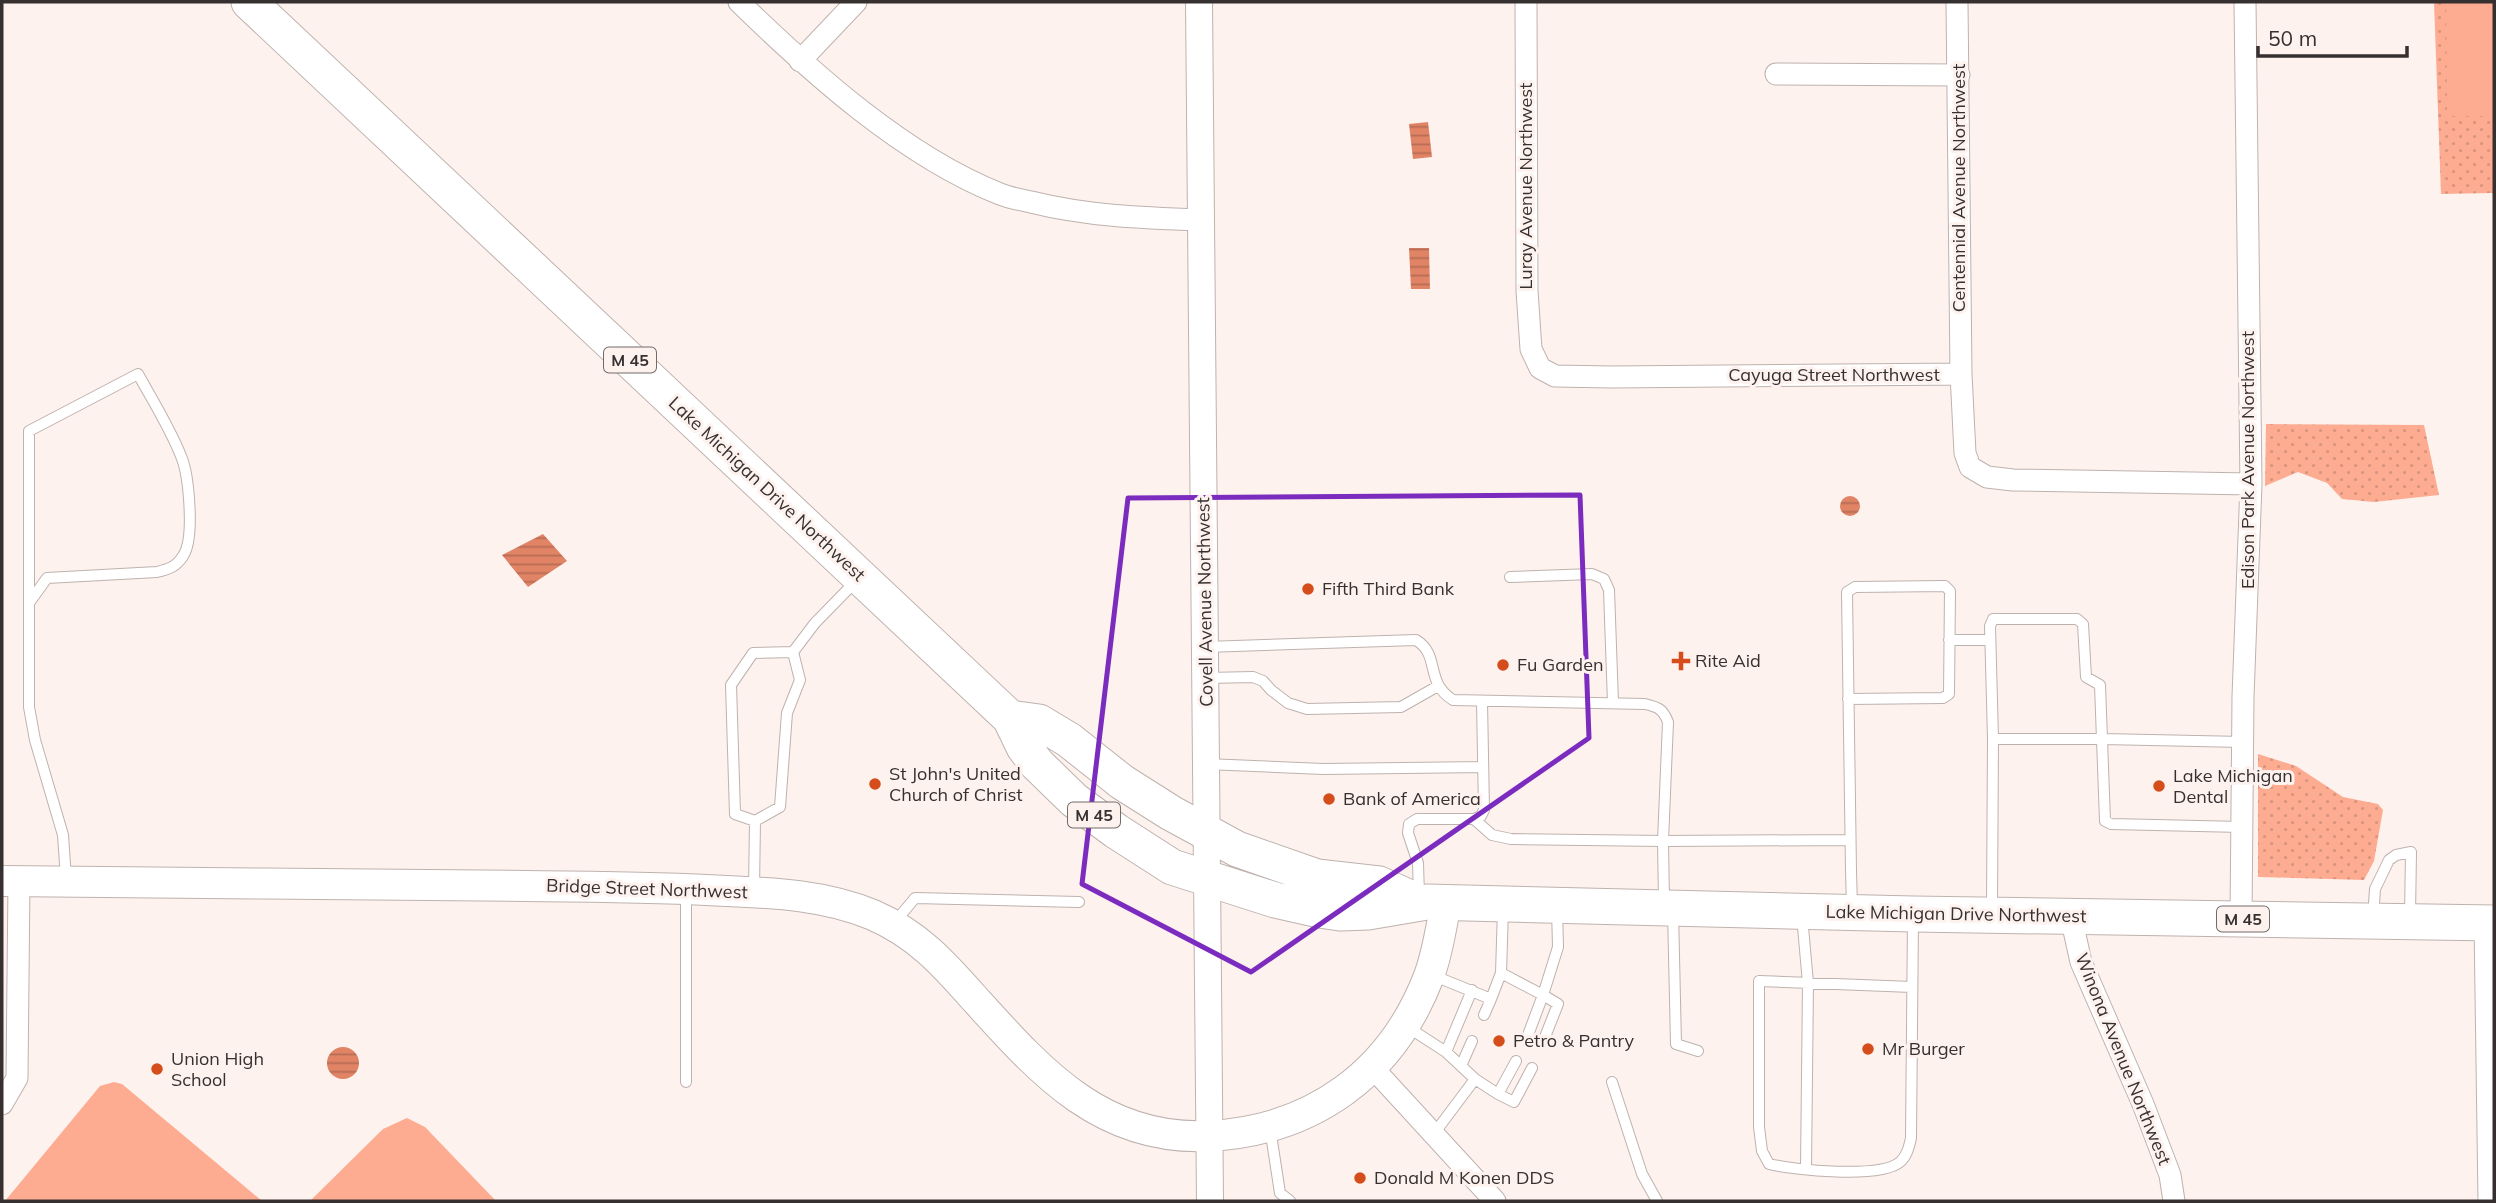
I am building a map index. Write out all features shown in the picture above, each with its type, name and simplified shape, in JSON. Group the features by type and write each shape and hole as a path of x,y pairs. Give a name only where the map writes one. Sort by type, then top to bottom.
{"highway":[{"name":"Lake Michigan Drive Northwest","path":"249,2 1010,718 1024,747 1037,764 1074,800 1164,862 1207,879 1293,905 1340,913 1394,909 1432,902 1852,913 2489,923"},
{"name":"Lake Michigan Drive Northwest","path":"1010,718 1039,722 1069,740 1122,782 1237,849 1297,871 1338,880 1380,884 1432,902"}],"main road":[{"name":"Bridge Street Northwest","path":"10,881 686,888 781,893 852,906 892,925 932,951 1010,1038 1065,1091 1123,1124 1147,1132 1173,1136 1209,1136 1270,1125 1311,1112 1344,1093 1372,1067 1406,1026 1430,974 1432,902"}],"street":[{"path":"739,2 800,61 888,130 954,172 1002,195 1057,208 1119,217 1201,220"},
{"path":"800,61 856,2"},
{"name":"Covell Avenue Northwest","path":"1199,2 1210,1201"},
{"name":"Luray Avenue Northwest","path":"1525,2 1527,291 1531,349 1540,368"},
{"name":"Centennial Avenue Northwest","path":"1957,2 1961,374"},
{"name":"Edison Park Avenue Northwest","path":"2241,919 2251,484 2245,2"},
{"path":"1776,74 1959,75"},
{"name":"Cayuga Street Northwest","path":"1540,368 1555,376 1612,377 1961,374 1965,453 1970,467 1987,477 2013,480 2251,484"},
{"path":"2,1104 17,1078 10,881"},
{"name":"Winona Avenue Northwest","path":"2071,917 2081,962 2143,1104 2169,1175 2174,1201"},
{"path":"2488,1201 2489,923"},
{"path":"1372,1067 1495,1201"}],"lane":[{"path":"29,603 47,578 157,572 174,567 186,553 189,483 181,456 138,374 29,431 29,603 29,707 35,740 63,835 67,882"},
{"path":"1510,577 1592,574 1604,579 1609,590 1613,703"},
{"path":"793,652 815,623 860,576"},
{"path":"1848,699 1944,698 1949,694 1950,591 1945,586 1855,587 1847,592 1848,699 1850,840 1852,913"},
{"path":"1992,915 1993,739 1990,626 1993,619 2077,619 2082,624 2086,677 2101,685 2105,821 2111,824 2242,827"},
{"path":"1205,647 1416,640 1429,651 1434,680 1442,693 1453,700 1646,704 1664,711 1668,722 1663,841 1676,1044 1698,1051"},
{"path":"1949,640 1990,640"},
{"path":"793,652 800,680 787,713 780,807 755,821 735,814 731,685 753,653 793,652"},
{"path":"1207,678 1254,677 1263,681 1288,703 1307,709 1401,707 1438,686"},
{"path":"1432,902 1408,833 1409,824 1416,819 1474,820 1481,816 1484,810 1482,701"},
{"path":"1993,739 2243,742"},
{"path":"1206,764 1323,769 1483,767"},
{"path":"1474,820 1492,835 1511,839 1850,840"},
{"path":"754,892 755,821"},
{"path":"2373,921 2375,889 2389,860 2396,855 2411,852 2410,922"},
{"path":"686,888 686,1082"},
{"path":"892,925 915,898 1079,902"},
{"path":"1484,1015 1501,973 1503,904"},
{"path":"1528,1035 1558,947 1557,905"},
{"path":"1802,912 1808,983 1806,1168"},
{"path":"1912,987 1759,981 1759,1127 1762,1151 1769,1164 1872,1171 1899,1164 1906,1155 1911,1138 1913,914"},
{"path":"1501,973 1558,1004 1544,1042"},
{"path":"1430,974 1491,999"},
{"path":"1446,1052 1472,990"},
{"path":"1406,1026 1446,1052 1475,1079 1514,1102 1532,1068"},
{"path":"1461,1066 1472,1041"},
{"path":"1498,1094 1516,1061"},
{"path":"1433,1135 1475,1079"},
{"path":"1612,1082 1642,1174 1657,1201"},
{"path":"1270,1125 1280,1193 1290,1201"}],"highlighted area":[{"path":"1580,495 1589,738 1251,972 1082,884 1128,498"}],"shaded area":[{"path":"2434,2 2494,2 2494,195 2441,194"},
{"path":"2446,2 2494,2 2494,116 2447,116"},
{"path":"1428,122 1432,157 1413,159 1409,124"},
{"path":"1409,248 1429,248 1430,289 1411,289"},
{"path":"2266,424 2424,425 2439,495 2374,502 2342,499 2327,483 2298,472 2265,486"},
{"path":"1846,496 1854,496 1860,506 1854,516 1846,516 1840,510 1840,502"},
{"path":"543,534 567,561 528,587 502,555"},
{"path":"2258,754 2296,766 2343,797 2378,804 2383,810 2374,861 2364,880 2258,877"},
{"path":"343,1047 355,1051 359,1063 355,1075 343,1079 331,1075 327,1063 331,1051"},
{"path":"114,1082 122,1084 262,1201 5,1201 100,1086"},
{"path":"407,1118 425,1127 496,1201 310,1201 383,1129"}],"place":[{"name":"Fifth Third Bank","path":"1308,589"},
{"name":"Rite Aid","path":"1681,661"},
{"name":"Fu Garden","path":"1503,665"},
{"name":"St John's United Church of Christ","path":"875,784"},
{"name":"Lake Michigan Dental","path":"2159,786"},
{"name":"Bank of America","path":"1329,799"},
{"name":"Petro & Pantry","path":"1499,1041"},
{"name":"Mr Burger","path":"1868,1049"},
{"name":"Union High School","path":"157,1069"},
{"name":"Donald M Konen DDS","path":"1360,1178"}]}
